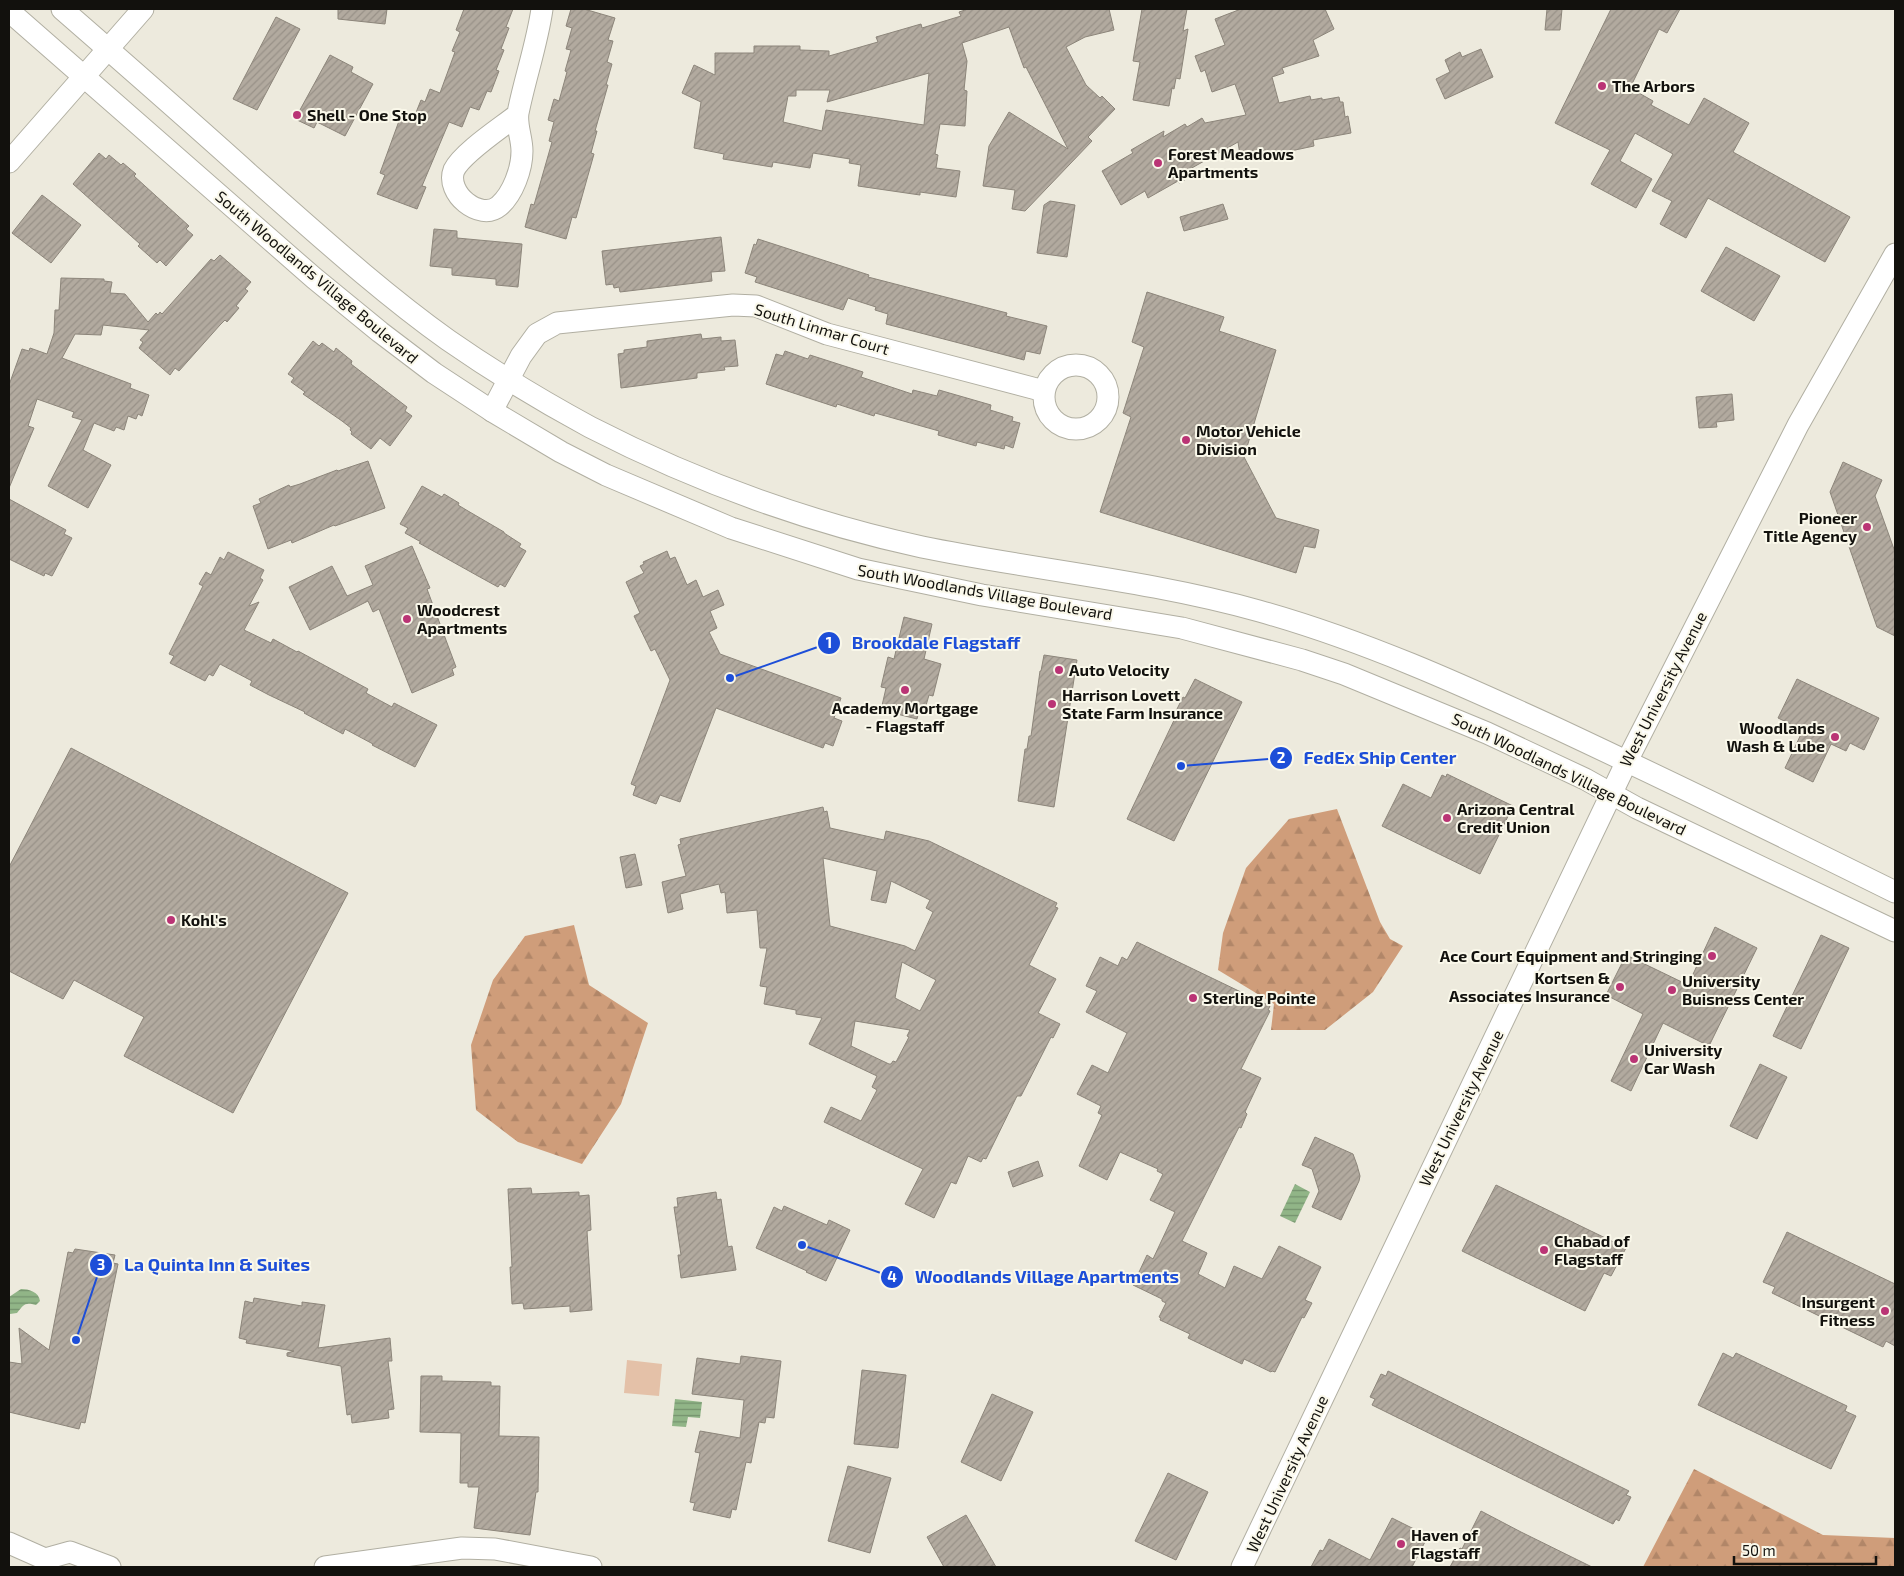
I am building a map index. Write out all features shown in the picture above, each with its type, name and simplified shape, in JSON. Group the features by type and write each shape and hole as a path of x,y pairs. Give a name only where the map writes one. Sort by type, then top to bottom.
{"street":[{"name":"South Woodlands Village Boulevard","path":"62,9 307,225 401,305 448,340 509,380 591,427 657,459 725,488 789,511 854,530 921,546 1166,588 1262,611 1347,638 1414,664 1627,761 1895,892"},
{"path":"9,162 143,9"},
{"path":"517,116 539,32 542,9"},
{"name":"South Woodlands Village Boulevard","path":"9,11 314,278 434,374 561,452 606,475 707,519 774,544 858,570 918,583 1182,628 1302,660 1344,674 1487,733 1585,779 1636,808 1895,931"},
{"name":"West University Avenue","path":"1242,1567 1627,761 1798,425 1895,254"},
{"name":"South Linmar Court","path":"492,411 521,356 537,334 557,323 732,305 756,306 827,334 1044,392"},
{"path":"9,1543 47,1563 70,1552 110,1567"},
{"path":"325,1567 462,1548 495,1549 591,1567"}],"green space":[{"path":"1337,809 1380,922 1390,939 1403,946 1373,992 1325,1030 1271,1030 1274,1004 1218,970 1223,933 1246,868 1289,819"},
{"path":"574,925 589,985 648,1023 621,1104 582,1164 518,1142 476,1110 471,1045 493,980 525,936"},
{"path":"1694,1469 1823,1535 1895,1538 1895,1567 1643,1567"}],"shaded area":[{"path":"1295,1184 1310,1192 1295,1223 1280,1216"},
{"path":"21,1289 38,1295 40,1301 36,1305 25,1304 17,1313 10,1314 9,1297"},
{"path":"627,1360 662,1364 659,1396 624,1393"},
{"path":"675,1399 702,1402 700,1418 688,1417 686,1427 672,1426"}],"building":[{"path":"338,9 387,9 385,24 338,19"},
{"path":"464,9 513,9 506,27 509,28 501,49 504,50 496,70 499,71 491,92 487,91 479,110 470,107 462,127 449,122 422,186 426,187 417,209 377,194 385,175 380,173 403,110 415,115 421,100 425,102 430,89 440,93 455,52 452,51 460,32 456,30"},
{"path":"571,9 584,9 615,18 608,40 613,41 607,62 612,64 595,131 597,131 591,153 594,154 576,218 572,217 566,239 525,227 531,204 534,205 552,142 549,141 554,122 548,120 554,99 559,101 567,72 565,71 571,50 566,49 572,28 566,26"},
{"path":"968,9 1109,9 1114,30 1085,37 1066,47 1086,85 1100,98 1102,96 1115,109 1088,137 1092,141 1025,211 1012,209 1015,190 983,186 989,146 1009,112 1068,149 1026,67 1024,68 1009,27 962,43 967,61 964,90 967,91 965,126 940,124 935,154 938,155 936,168 960,171 956,197 920,192 920,195 858,186 861,165 849,163 850,159 813,153 810,168 773,162 772,167 723,159 724,154 694,148 701,102 682,93 694,65 715,75 715,53 754,53 754,46 800,46 800,50 829,51 829,56 878,42 876,37 921,24 922,28 961,16 959,12","holes":["929,73 924,125 826,110 822,131 783,122 788,96 796,96 796,90 830,90 827,102"]},
{"name":"Forest Meadows Apartments","path":"1142,9 1187,9 1183,31 1188,29 1180,79 1176,78 1169,106 1133,100 1140,62 1133,61"},
{"path":"1241,9 1325,9 1334,29 1313,40 1319,56 1282,68 1284,73 1272,77 1279,103 1310,96 1311,100 1339,97 1340,102 1343,102 1345,117 1348,116 1351,133 1313,140 1314,146 1267,156 1266,150 1240,155 1238,142 1190,169 1193,175 1179,183 1178,181 1148,198 1145,191 1121,205 1102,171 1133,153 1131,150 1164,131 1163,137 1185,124 1187,127 1202,118 1205,123 1246,115 1235,84 1212,92 1205,70 1201,72 1195,56 1225,45 1215,19"},
{"path":"1547,9 1562,9 1560,30 1545,30"},
{"path":"1611,9 1680,9 1667,33 1659,29 1630,88 1653,101 1651,105 1689,125 1704,98 1749,123 1733,152 1850,217 1825,262 1708,198 1686,238 1660,224 1672,201 1652,191 1673,154 1635,133 1620,161 1652,179 1636,208 1591,184 1610,150 1555,123"},
{"path":"276,17 300,29 257,110 233,99"},
{"path":"1481,49 1493,77 1445,99 1436,79 1450,72 1445,60 1460,52 1462,57"},
{"path":"330,55 353,67 351,72 373,84 345,136 317,122 314,128 295,119"},
{"path":"99,153 106,159 109,155 121,165 123,163 136,174 134,176 189,226 186,229 193,235 166,266 160,260 157,263 138,246 140,244 73,184"},
{"path":"42,195 81,225 51,263 12,233"},
{"path":"1050,201 1075,205 1067,257 1037,253 1044,205"},
{"path":"1223,204 1228,219 1184,231 1180,217"},
{"path":"434,229 457,231 457,238 522,244 518,287 496,285 496,279 452,275 452,268 430,266"},
{"path":"721,237 725,271 711,272 712,281 620,292 619,287 614,288 613,284 606,285 602,251"},
{"path":"758,239 869,275 868,277 1007,313 1006,316 1047,326 1040,354 1026,351 1024,360 886,324 888,314 875,310 876,307 848,298 843,310 755,282 757,277 745,273 754,244 756,245"},
{"path":"1726,247 1780,276 1754,321 1701,291"},
{"path":"220,255 251,282 245,289 248,291 236,306 239,308 227,322 225,320 220,325 179,371 175,368 170,375 139,348 143,342 140,340 149,330 103,325 101,335 75,334 62,358 131,384 130,388 149,395 142,416 138,414 136,419 128,416 124,430 116,427 114,431 94,423 83,450 111,465 88,508 48,486 82,420 72,417 74,412 37,399 28,426 34,428 9,488 9,385 22,349 29,351 30,348 47,354 54,333 55,310 59,310 61,278 104,279 104,281 112,282 110,293 125,294 148,322 156,313 158,315 160,312 162,314 211,259 214,261"},
{"name":"Motor Vehicle Division","path":"1147,292 1224,317 1219,331 1276,350 1244,457 1276,518 1319,530 1315,548 1304,546 1296,573 1100,512 1131,417 1123,413 1144,347 1132,342"},
{"path":"701,334 702,339 721,337 721,341 735,340 738,366 724,367 725,370 697,373 697,378 621,388 618,354 624,353 624,350 647,347 647,341"},
{"path":"313,341 319,346 322,343 334,352 336,348 352,361 351,364 407,407 405,411 412,416 390,446 380,438 371,449 351,434 351,428 303,394 305,392 291,382 294,378 288,374"},
{"path":"785,351 808,359 810,355 863,372 861,377 912,394 913,390 937,396 939,390 991,405 990,410 1013,417 1012,421 1020,423 1013,448 1005,445 1004,449 977,442 976,446 938,435 939,431 875,413 874,416 837,404 836,407 766,384 776,354 783,356"},
{"path":"1732,394 1734,420 1716,422 1717,427 1699,428 1696,397"},
{"path":"368,461 385,508 334,525 292,543 291,540 268,549 253,506 261,503 259,499 289,485 290,487 300,484"},
{"path":"1843,462 1882,480 1875,496 1895,552 1895,636 1877,627 1830,492"},
{"name":"Woodcrest Apartments","path":"422,486 442,497 444,494 459,503 458,505 521,544 519,547 526,551 505,587 500,584 498,587 419,543 421,542 405,533 408,528 400,524"},
{"path":"9,499 66,530 64,534 72,538 52,576 45,573 44,576 9,559"},
{"name":"Woodcrest Apartments","path":"412,546 430,588 427,589 456,667 452,669 454,675 412,693 379,609 373,612 368,601 310,630 289,587 332,566 347,596 373,585 365,566"},
{"path":"667,551 670,559 675,557 687,585 696,580 703,597 718,590 724,605 710,611 717,628 709,632 720,654 841,698 834,718 842,721 833,746 825,743 823,748 716,708 680,802 660,795 656,804 633,795 636,786 631,784 670,680 655,649 651,651 634,616 640,613 626,582 644,573 640,566 644,564 643,562"},
{"path":"228,552 264,570 260,578 263,580 249,606 259,602 244,630 271,643 273,639 298,651 368,689 366,693 392,707 394,703 437,725 415,767 345,729 343,734 305,712 250,685 252,681 220,664 213,676 209,674 205,681 170,663 174,656 169,654 203,586 199,584 206,572 211,575 220,557 224,560"},
{"path":"904,617 932,624 924,659 941,664 933,696 929,695 925,709 920,707 917,719 881,710 886,688 881,687 888,657 894,659"},
{"path":"1044,655 1077,660 1054,807 1018,801 1025,749 1027,749 1029,736 1031,736"},
{"path":"1195,679 1242,702 1174,841 1127,819 1177,714 1175,713"},
{"name":"Woodlands Wash & Lube","path":"1797,679 1879,718 1864,750 1850,743 1846,751 1831,744 1813,782 1785,768 1803,730 1778,718"},
{"name":"Kohl's","path":"71,748 348,893 233,1113 124,1056 144,1017 74,980 63,999 9,971 9,867"},
{"name":"Arizona Central Credit Union","path":"1447,774 1513,806 1480,874 1382,826 1403,784 1431,798 1442,775 1446,777"},
{"path":"823,807 824,812 827,811 830,828 884,840 886,831 929,841 1057,903 1055,907 1058,908 1029,965 1056,979 1038,1013 1060,1024 1053,1038 1051,1037 1021,1096 1017,1096 986,1159 983,1158 981,1162 968,1156 956,1184 951,1182 934,1218 905,1204 923,1169 824,1122 831,1107 861,1121 877,1090 872,1087 877,1076 809,1044 822,1018 796,1014 796,1010 764,1004 767,987 760,986 767,948 760,948 757,910 727,913 725,892 721,893 719,884 680,894 683,909 668,913 662,882 686,876 678,845 681,844 680,839","holes":["823,858 877,871 871,900 886,903 891,881 930,900 926,908 933,912 915,951 905,946 830,926","902,962 936,980 920,1011 895,998","855,1021 910,1030 907,1036 909,1037 896,1062 893,1061 891,1064 851,1046"]},
{"path":"635,854 642,885 626,888 620,857"},
{"name":"University Buisness Center","path":"1715,927 1757,948 1709,1046 1663,1023 1631,1091 1611,1081 1643,1014 1606,995 1626,955 1688,985"},
{"path":"1821,935 1849,948 1801,1049 1773,1036"},
{"path":"1137,942 1270,1006 1268,1010 1270,1011 1241,1069 1261,1078 1245,1112 1247,1114 1241,1128 1239,1127 1182,1241 1207,1253 1198,1274 1225,1288 1234,1266 1262,1279 1279,1246 1321,1267 1305,1300 1312,1303 1304,1318 1302,1317 1275,1372 1271,1372 1244,1359 1242,1364 1188,1338 1190,1334 1160,1320 1161,1318 1159,1317 1166,1303 1162,1299 1133,1285 1147,1255 1153,1259 1175,1212 1150,1200 1163,1174 1157,1171 1158,1169 1120,1152 1107,1180 1079,1166 1102,1115 1098,1113 1101,1106 1077,1094 1092,1065 1108,1073 1127,1033 1086,1012 1097,991 1086,986 1100,957 1118,966 1122,957 1127,960"},
{"path":"1760,1064 1787,1077 1757,1139 1730,1126"},
{"path":"1315,1137 1353,1154 1357,1165 1360,1176 1359,1181 1341,1220 1312,1207 1319,1191 1312,1169 1302,1165"},
{"path":"1038,1161 1043,1176 1013,1187 1008,1172"},
{"name":"Chabad of Flagstaff","path":"1496,1185 1626,1248 1611,1276 1604,1273 1585,1311 1462,1251"},
{"path":"531,1188 532,1194 579,1192 579,1196 589,1195 591,1230 587,1231 592,1310 570,1312 570,1306 524,1309 523,1303 512,1304 508,1189"},
{"path":"716,1192 717,1200 721,1199 728,1247 732,1246 736,1270 681,1278 678,1255 681,1255 674,1207 678,1207 677,1198"},
{"path":"784,1206 827,1225 829,1220 850,1230 826,1281 756,1248 774,1207 782,1211"},
{"path":"1787,1232 1895,1284 1895,1346 1886,1341 1883,1347 1772,1293 1775,1287 1763,1282"},
{"path":"75,1249 115,1255 113,1263 118,1264 85,1423 81,1422 79,1429 9,1412 9,1362 22,1364 19,1328 49,1350 68,1252 73,1253"},
{"path":"254,1298 302,1306 302,1302 325,1305 318,1348 390,1338 392,1361 388,1361 394,1409 388,1410 389,1418 352,1423 351,1414 347,1415 341,1366 287,1356 287,1353 294,1351 246,1343 247,1340 239,1338 245,1301 253,1303"},
{"path":"1723,1353 1733,1358 1736,1353 1847,1406 1845,1411 1856,1416 1831,1469 1698,1405"},
{"path":"741,1356 781,1361 774,1418 766,1417 765,1423 759,1422 751,1463 746,1462 736,1510 732,1509 730,1518 693,1510 695,1503 690,1502 700,1453 695,1452 700,1431 740,1438 744,1400 692,1394 697,1358 740,1364"},
{"path":"862,1370 906,1375 898,1448 854,1444"},
{"path":"1388,1371 1629,1491 1626,1495 1631,1497 1619,1521 1616,1519 1613,1524 1372,1405 1375,1399 1370,1397 1381,1374 1386,1376"},
{"path":"421,1376 442,1376 442,1381 491,1382 491,1386 500,1386 499,1436 539,1437 538,1492 536,1492 530,1535 474,1528 479,1487 468,1487 468,1483 460,1483 461,1433 420,1432"},
{"path":"992,1394 1033,1412 1001,1481 961,1462"},
{"path":"848,1466 891,1478 870,1553 828,1541"},
{"path":"1168,1473 1208,1492 1176,1560 1135,1541"},
{"name":"Haven of Flagstaff","path":"1481,1511 1592,1567 1450,1567 1460,1548 1462,1549"},
{"path":"966,1515 996,1567 944,1567 927,1537"},
{"name":"Haven of Flagstaff","path":"1392,1518 1428,1536 1412,1567 1311,1567 1320,1550 1323,1551 1329,1539 1370,1560"}],"place":[{"name":"The Arbors","path":"1602,86"},
{"name":"Shell - One Stop","path":"297,115"},
{"name":"Forest Meadows Apartments","path":"1158,163"},
{"name":"Motor Vehicle Division","path":"1186,440"},
{"name":"Pioneer Title Agency","path":"1867,527"},
{"name":"Woodcrest Apartments","path":"407,619"},
{"name":"Auto Velocity","path":"1059,670"},
{"name":"Brookdale Flagstaff","path":"730,678"},
{"name":"Academy Mortgage - Flagstaff","path":"905,690"},
{"name":"Harrison Lovett State Farm Insurance","path":"1052,704"},
{"name":"Woodlands Wash & Lube","path":"1835,737"},
{"name":"FedEx Ship Center","path":"1181,766"},
{"name":"Arizona Central Credit Union","path":"1447,818"},
{"name":"Kohl's","path":"171,920"},
{"name":"Ace Court Equipment and Stringing","path":"1712,956"},
{"name":"Kortsen & Associates Insurance","path":"1620,987"},
{"name":"University Buisness Center","path":"1672,990"},
{"name":"Sterling Pointe","path":"1193,998"},
{"name":"University Car Wash","path":"1634,1059"},
{"name":"Woodlands Village Apartments","path":"802,1245"},
{"name":"Chabad of Flagstaff","path":"1544,1250"},
{"name":"Insurgent Fitness","path":"1885,1311"},
{"name":"La Quinta Inn & Suites","path":"76,1340"},
{"name":"Haven of Flagstaff","path":"1401,1544"}]}
